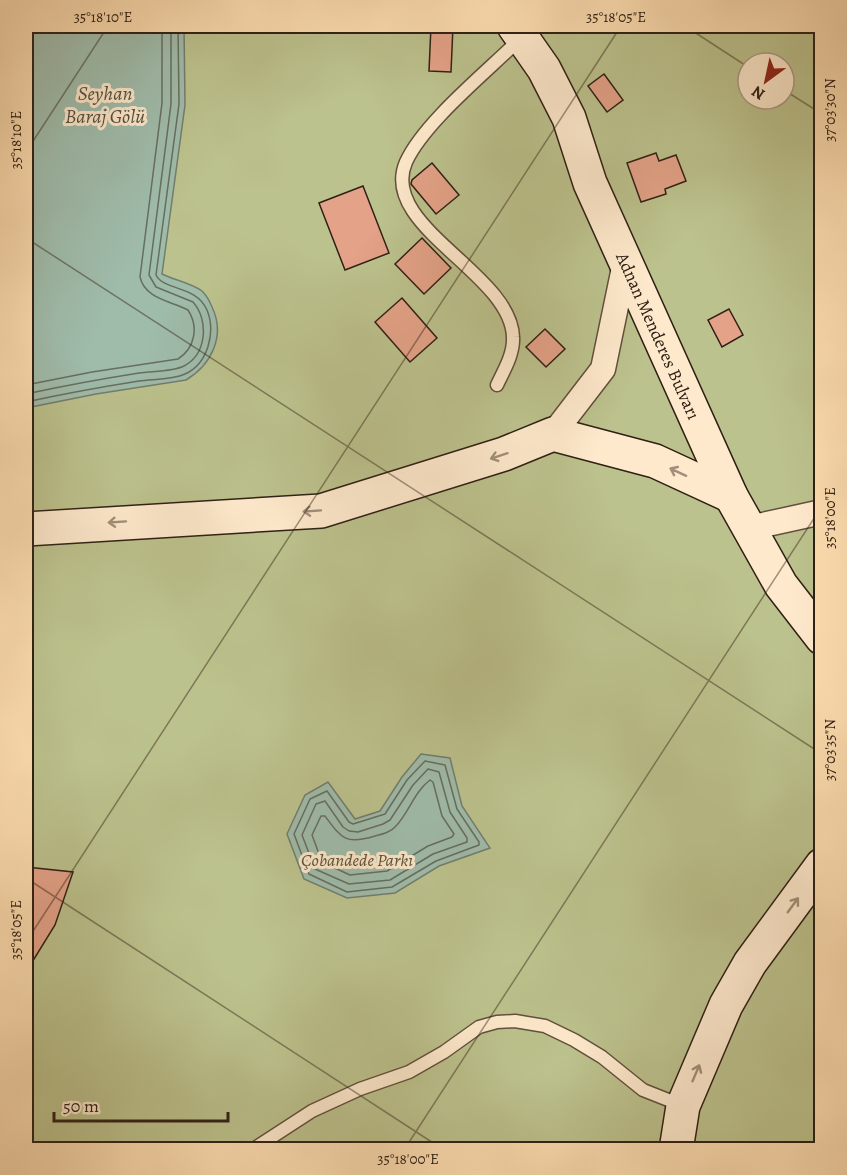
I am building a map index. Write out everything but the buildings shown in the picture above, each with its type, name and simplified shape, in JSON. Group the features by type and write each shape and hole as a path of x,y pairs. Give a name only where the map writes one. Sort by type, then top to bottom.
{"main road":[{"name":"Adnan Menderes Bulvarı","path":"518,32 544,69 569,118 590,183 731,496 781,585 822,638"},
{"path":"26,529 321,511 504,454 553,434 654,461 731,496"},
{"path":"676,1149 682,1106 726,1005 745,971 822,865"}],"street":[{"path":"553,434 603,369 625,263"},
{"path":"749,528 822,512"}],"lane":[{"path":"497,384 511,354 513,344 513,334 508,317 486,284 423,224 406,197 403,175 406,163 433,125 518,32"},
{"path":"252,1149 312,1110 360,1089 410,1072 444,1052 479,1027 497,1022 522,1022 545,1026 602,1057 643,1090 682,1106"}],"green space":[{"name":"Çobandede Parkı","path":"26,26 821,26 821,1149 26,1149"}],"water":[{"name":"Seyhan Baraj Gölü","path":"26,26 184,26 185,105 162,274 202,291 212,307 217,329 217,339 209,358 195,374 186,380 26,408"},
{"path":"421,754 450,758 462,806 490,848 439,866 395,893 347,898 304,879 287,834 305,795 328,782 355,819 380,811 402,777"}]}
